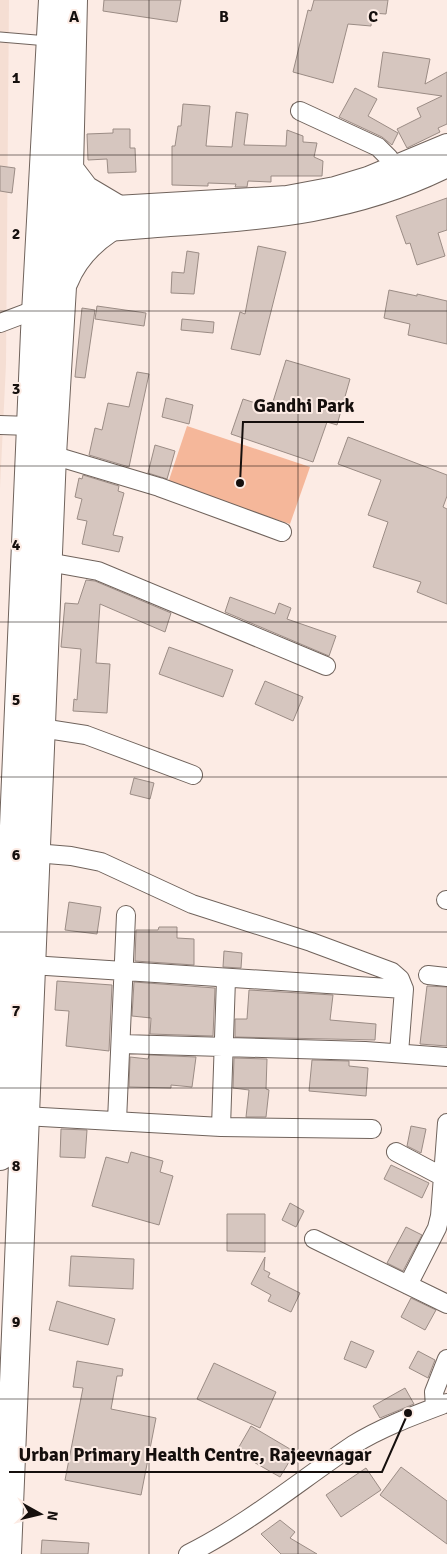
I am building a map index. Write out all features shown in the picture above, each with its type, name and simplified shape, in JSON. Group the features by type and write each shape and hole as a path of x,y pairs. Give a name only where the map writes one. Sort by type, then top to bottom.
{"highway":[{"path":"7,1554 60,290 53,222 51,41 63,7"},
{"path":"0,1156 36,309 53,222 69,169 63,7"},
{"path":"60,290 68,271 78,255 113,219 85,190 69,169"}],"street":[{"path":"300,111 378,147 389,158 396,178"},
{"path":"396,178 447,146"},
{"path":"53,222 288,206 335,189 396,178 447,165"},
{"path":"0,324 36,309"},
{"path":"0,425 31,426"},
{"path":"52,455 158,487 282,532"},
{"path":"48,562 98,571 326,666"},
{"path":"41,728 86,735 192,775"},
{"path":"35,853 71,856 101,862 192,904 311,942 392,972 400,979 404,990 399,1053"},
{"path":"117,1121 126,972 126,915"},
{"path":"31,966 404,990"},
{"path":"428,975 447,977"},
{"path":"221,1127 226,979"},
{"path":"121,1044 399,1053 447,1057"},
{"path":"24,1116 221,1127 372,1129"},
{"path":"408,1285 437,1228 440,1216 447,1123"},
{"path":"396,1152 444,1178"},
{"path":"314,1239 447,1304"},
{"path":"188,1554 218,1539 355,1444 402,1420 441,1405 434,1392 447,1359"}],"lane":[{"path":"0,37 51,41"}],"shaded area":[{"path":"0,0 9,0 6,364 0,488"},
{"path":"187,426 310,467 290,524 168,483"}],"building":[{"path":"104,0 181,0 177,22 103,11"},
{"path":"314,0 388,0 386,14 372,13 371,26 348,24 333,83 293,72 308,10 311,11"},
{"path":"383,52 430,59 425,84 447,72 447,124 438,128 440,132 407,148 397,129 421,117 417,108 442,96 378,87"},
{"path":"355,88 377,99 368,116 398,133 392,145 382,137 339,117"},
{"path":"183,104 210,106 206,146 232,147 236,112 248,114 244,145 286,146 287,130 303,136 303,142 317,143 314,157 323,161 322,176 271,176 271,182 248,181 247,187 235,187 236,184 208,183 208,186 172,185 172,146 175,146 178,126 181,126"},
{"path":"113,129 130,129 130,148 135,148 136,172 108,173 107,159 88,160 87,134 113,133"},
{"path":"0,166 15,168 12,193 0,191"},
{"path":"447,198 447,230 438,233 445,256 417,265 410,243 406,244 396,216"},
{"path":"258,246 286,252 260,355 231,349 240,312 245,314"},
{"path":"187,251 199,253 194,294 171,293 172,272 184,273"},
{"path":"389,290 447,301 447,344 408,335 410,324 384,318"},
{"path":"97,306 146,313 144,326 95,319"},
{"path":"82,308 95,310 85,378 75,377"},
{"path":"182,319 214,322 213,333 181,330"},
{"path":"286,360 350,379 337,425 327,422 313,462 231,434 243,399 271,408"},
{"path":"137,372 149,374 129,467 89,455 95,428 102,430 108,403 129,407"},
{"path":"166,398 193,405 189,424 162,417"},
{"path":"348,437 447,475 447,496 443,507 447,509 447,604 417,592 421,582 373,567 388,522 368,515 381,480 338,464"},
{"path":"155,445 175,451 167,479 148,473"},
{"path":"83,475 119,486 118,491 124,493 113,535 123,537 119,552 82,544 87,521 77,519 82,499 75,497 79,478 82,479"},
{"path":"86,580 95,581 171,613 165,632 100,604 96,663 110,664 107,713 73,711 74,699 77,700 81,649 61,647 65,603 78,604"},
{"path":"230,597 275,614 279,603 291,608 287,619 336,636 329,656 225,612"},
{"path":"169,647 233,670 223,697 159,674"},
{"path":"265,681 303,697 293,721 255,704"},
{"path":"134,778 154,783 150,799 130,794"},
{"path":"69,902 101,907 97,934 65,930"},
{"path":"159,927 177,927 177,938 194,939 194,965 135,961 136,930 158,930"},
{"path":"224,951 242,953 241,968 223,967"},
{"path":"57,981 112,985 109,1051 66,1046 69,1011 55,1010"},
{"path":"134,982 215,988 213,1036 150,1034 151,1018 132,1016"},
{"path":"427,986 447,987 447,1046 420,1044"},
{"path":"249,990 333,995 330,1020 376,1024 375,1040 235,1037 235,1019 247,1019"},
{"path":"149,1055 196,1057 192,1087 171,1085 171,1088 129,1087 130,1057 148,1059"},
{"path":"234,1058 267,1059 266,1089 269,1090 266,1117 246,1117 249,1090 233,1088"},
{"path":"312,1060 349,1061 349,1066 368,1068 366,1096 309,1091"},
{"path":"411,1126 426,1129 421,1153 407,1146"},
{"path":"61,1129 87,1130 85,1158 60,1157"},
{"path":"131,1152 163,1161 160,1172 173,1176 159,1225 92,1206 106,1157 128,1163"},
{"path":"391,1165 429,1183 422,1198 384,1179"},
{"path":"290,1203 304,1211 296,1227 282,1220"},
{"path":"227,1214 265,1214 265,1252 227,1251"},
{"path":"406,1227 422,1235 403,1271 387,1263"},
{"path":"71,1256 134,1259 133,1289 69,1286"},
{"path":"265,1257 264,1270 270,1273 268,1277 300,1293 291,1312 268,1301 271,1295 251,1284"},
{"path":"411,1298 436,1310 425,1330 401,1317"},
{"path":"57,1301 115,1319 108,1345 49,1330"},
{"path":"351,1341 374,1351 366,1368 344,1359"},
{"path":"418,1351 435,1360 428,1378 409,1368"},
{"path":"77,1361 123,1369 122,1376 117,1376 111,1409 156,1418 141,1495 65,1480 83,1388 73,1387"},
{"path":"214,1363 276,1392 260,1428 197,1399"},
{"path":"405,1388 414,1404 380,1418 373,1406"},
{"path":"251,1426 295,1452 280,1477 236,1452"},
{"path":"401,1467 447,1501 447,1544 380,1495"},
{"path":"366,1468 381,1490 341,1517 326,1495"},
{"path":"280,1520 295,1532 290,1538 317,1554 281,1554 261,1534"},
{"path":"42,1540 89,1543 88,1554 41,1554"}],"place":[{"name":"Gandhi Park","path":"240,483"},
{"name":"Urban Primary Health Centre, Rajeevnagar","path":"408,1413"}]}
